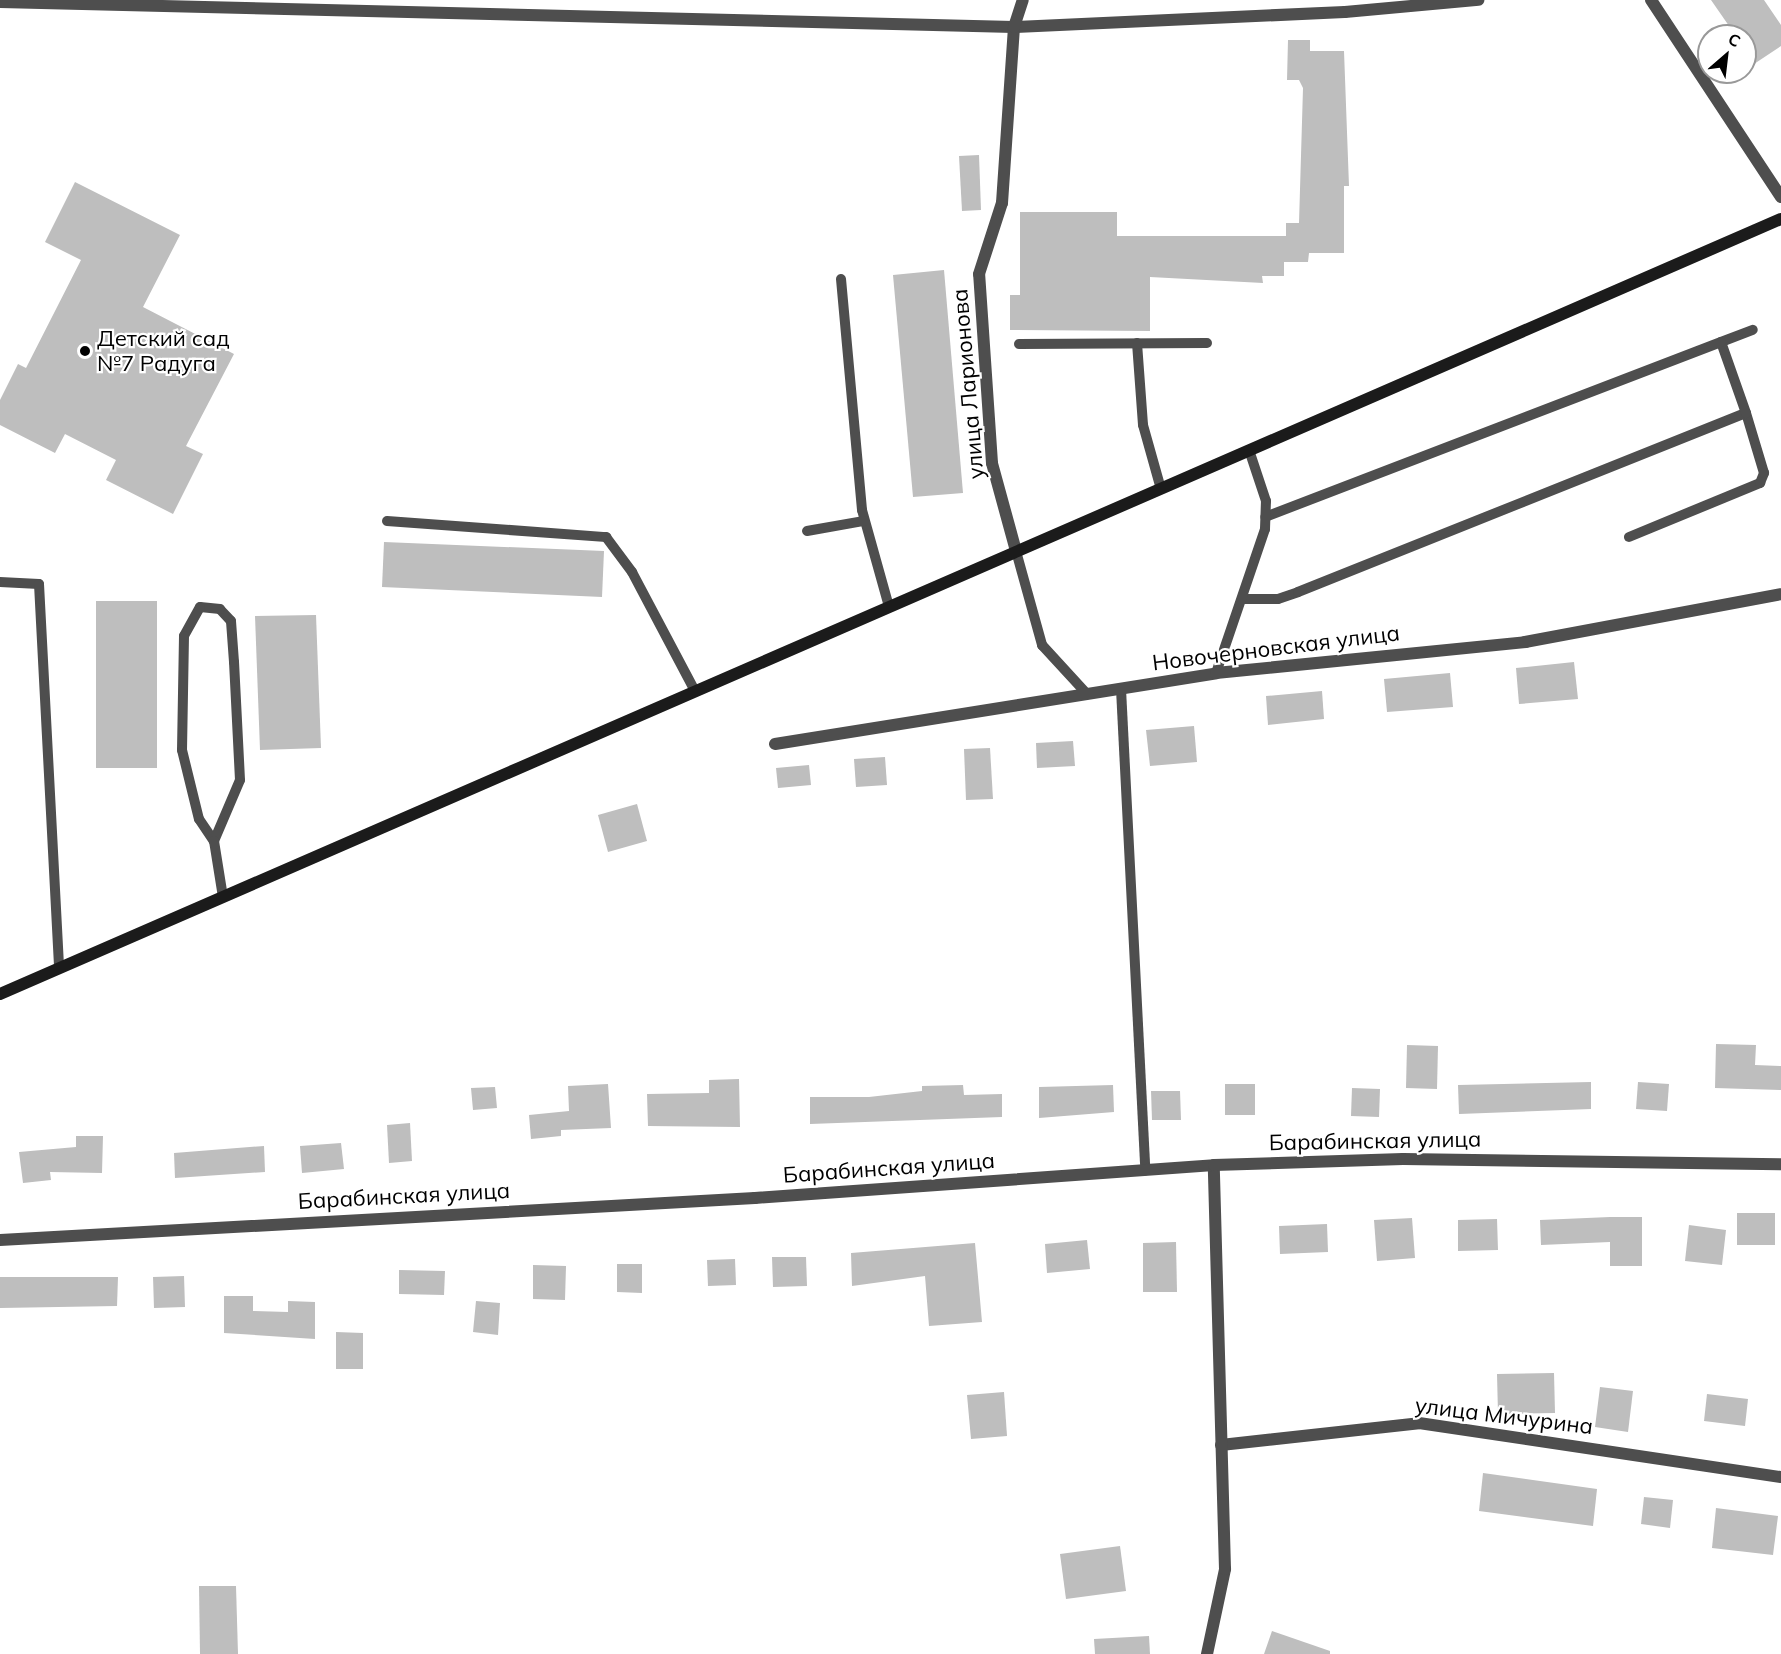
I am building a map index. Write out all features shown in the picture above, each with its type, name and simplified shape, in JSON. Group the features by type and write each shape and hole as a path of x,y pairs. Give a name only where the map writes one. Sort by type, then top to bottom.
{"main road":[{"path":"0,994 1781,219"}],"street":[{"name":"улица Ларионова","path":"1016,551 992,463 979,274 1002,203 1014,27 1023,0"},
{"path":"0,2 1014,27 1345,12 1478,0"},
{"path":"1651,0 1781,196"},
{"name":"Новочерновская улица","path":"776,744 1216,673 1525,642 1781,594"},
{"name":"Барабинская улица","path":"0,1240 755,1198 1214,1165 1403,1159 1781,1164"},
{"path":"1207,1654 1225,1569 1214,1165"},
{"name":"улица Мичурина","path":"1221,1445 1419,1423 1781,1477"}],"lane":[{"path":"841,279 864,521 889,607"},
{"path":"1265,517 1753,330"},
{"path":"1629,537 1760,483 1764,473 1721,342"},
{"path":"1137,343 1143,425 1161,489"},
{"path":"1019,344 1207,343"},
{"path":"1244,599 1278,600 1746,413"},
{"path":"1216,673 1244,599 1265,517 1266,501 1249,450"},
{"path":"387,521 606,537 632,572 695,691"},
{"path":"807,531 864,521"},
{"path":"1016,551 1042,645 1087,694"},
{"path":"0,582 39,584 59,968"},
{"path":"214,841 240,780 233,651 231,621 220,609 200,607 184,636 182,750 199,819 214,841 223,897"},
{"path":"1121,689 1145,1170"}],"building":[{"path":"1711,0 1764,0 1781,25 1781,46 1757,62 1757,24 1728,24"},
{"path":"1288,40 1310,40 1310,51 1344,51 1349,186 1344,186 1344,253 1309,253 1308,262 1284,262 1284,276 1262,276 1263,283 1150,277 1150,331 1010,330 1010,295 1020,295 1020,212 1117,212 1117,236 1286,236 1286,223 1299,223 1303,88 1299,80 1287,80"},
{"path":"979,155 981,210 962,211 959,156"},
{"name":"Детский сад №7 Радуга","path":"75,182 180,235 143,307 234,354 186,446 203,454 173,514 106,480 116,460 65,434 55,453 0,425 0,400 18,364 26,368 81,260 45,242"},
{"path":"944,270 963,493 913,497 893,275"},
{"path":"384,542 604,551 602,597 382,587"},
{"path":"96,601 157,601 157,768 96,768"},
{"path":"316,615 321,748 260,750 255,616"},
{"path":"1574,662 1578,699 1519,704 1516,668"},
{"path":"1450,673 1453,707 1387,712 1384,679"},
{"path":"1322,691 1324,719 1268,725 1266,696"},
{"path":"1194,726 1197,762 1150,766 1146,730"},
{"path":"1073,741 1075,766 1037,768 1036,743"},
{"path":"990,748 993,799 966,800 964,749"},
{"path":"885,757 887,785 856,787 854,759"},
{"path":"809,765 811,785 778,788 776,768"},
{"path":"637,804 647,841 608,852 598,815"},
{"path":"1716,1044 1756,1045 1755,1065 1781,1066 1781,1090 1715,1088"},
{"path":"1407,1045 1438,1046 1437,1089 1406,1088"},
{"path":"739,1079 740,1127 648,1126 647,1094 709,1093 709,1080"},
{"path":"1591,1082 1591,1109 1459,1114 1458,1085"},
{"path":"1638,1082 1669,1084 1667,1111 1636,1109"},
{"path":"608,1084 611,1128 561,1130 561,1136 531,1139 529,1115 569,1111 568,1086"},
{"path":"1225,1084 1255,1084 1255,1115 1225,1115"},
{"path":"963,1085 964,1095 1002,1094 1002,1117 810,1124 810,1097 869,1097 922,1091 922,1086"},
{"path":"1113,1085 1114,1112 1039,1118 1039,1087"},
{"path":"495,1087 497,1108 473,1110 471,1088"},
{"path":"1352,1088 1380,1089 1379,1117 1351,1116"},
{"path":"1151,1091 1180,1091 1181,1120 1152,1120"},
{"path":"410,1123 412,1161 389,1163 387,1125"},
{"path":"76,1136 103,1136 102,1173 50,1172 51,1180 23,1183 19,1152 76,1147"},
{"path":"341,1143 344,1169 302,1173 300,1146"},
{"path":"264,1146 265,1172 175,1178 174,1153"},
{"path":"1737,1213 1775,1213 1775,1245 1737,1245"},
{"path":"1642,1217 1642,1266 1610,1266 1610,1242 1541,1245 1540,1220"},
{"path":"1412,1218 1415,1258 1377,1261 1374,1220"},
{"path":"1497,1219 1498,1250 1458,1251 1458,1220"},
{"path":"1327,1224 1328,1252 1280,1254 1279,1226"},
{"path":"1689,1225 1726,1230 1722,1265 1685,1261"},
{"path":"1087,1240 1090,1269 1047,1273 1045,1244"},
{"path":"1176,1242 1177,1292 1143,1292 1143,1243"},
{"path":"975,1243 982,1322 929,1326 925,1276 852,1286 851,1253"},
{"path":"772,1257 806,1257 807,1286 773,1287"},
{"path":"735,1259 736,1285 708,1286 707,1260"},
{"path":"617,1264 642,1264 642,1293 617,1292"},
{"path":"533,1265 566,1266 565,1300 533,1299"},
{"path":"399,1270 445,1271 444,1295 399,1294"},
{"path":"184,1276 185,1307 154,1308 153,1277"},
{"path":"0,1277 118,1277 117,1306 0,1308"},
{"path":"224,1296 253,1296 253,1311 288,1312 288,1301 315,1302 315,1339 224,1333"},
{"path":"476,1301 500,1303 498,1335 473,1332"},
{"path":"336,1332 363,1333 363,1369 336,1369"},
{"path":"1554,1373 1555,1413 1498,1414 1497,1374"},
{"path":"1600,1387 1633,1391 1628,1432 1595,1427"},
{"path":"1004,1392 1007,1436 971,1439 967,1395"},
{"path":"1707,1394 1748,1399 1745,1426 1704,1421"},
{"path":"1483,1473 1597,1489 1593,1526 1479,1511"},
{"path":"1644,1497 1673,1500 1670,1528 1641,1524"},
{"path":"1716,1508 1778,1516 1773,1555 1712,1548"},
{"path":"1120,1546 1126,1591 1066,1599 1060,1554"},
{"path":"199,1586 236,1586 238,1654 200,1654"},
{"path":"1272,1631 1330,1651 1330,1654 1264,1654"},
{"path":"1149,1636 1150,1654 1095,1654 1094,1639"}],"place":[{"name":"Детский сад №7 Радуга","path":"85,351"}]}
